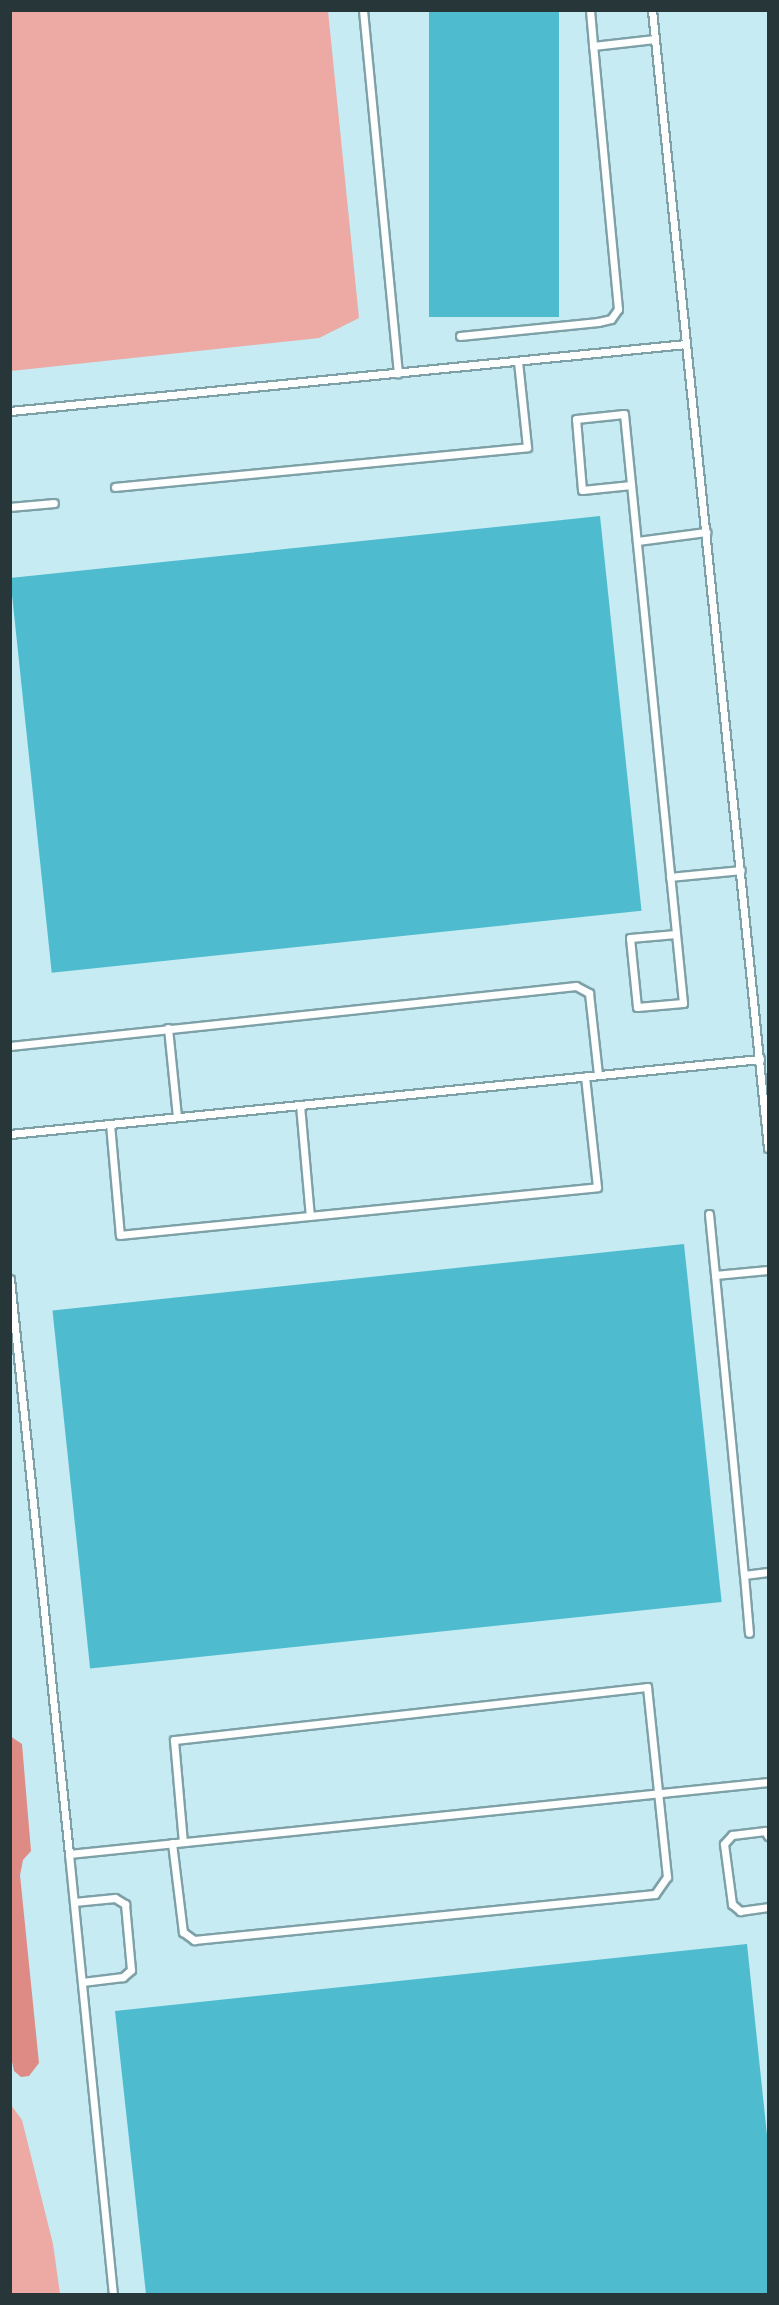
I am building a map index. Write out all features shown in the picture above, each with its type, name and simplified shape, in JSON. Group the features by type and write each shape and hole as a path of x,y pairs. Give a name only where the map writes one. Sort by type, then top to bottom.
{"lane":[{"path":"363,10 398,373"},
{"path":"460,336 598,322 611,319 618,309 590,10"},
{"path":"652,10 768,1148"},
{"path":"593,46 655,39"},
{"path":"10,411 686,344"},
{"path":"115,487 527,447 518,361"},
{"path":"631,485 582,490 576,419 624,414 683,1003 637,1007 630,938 676,934"},
{"path":"10,507 54,503"},
{"path":"637,541 706,532"},
{"path":"670,877 741,870"},
{"path":"10,1046 576,986 589,993 598,1075"},
{"path":"168,1028 177,1118"},
{"path":"10,1134 760,1059"},
{"path":"110,1124 120,1235 597,1187 585,1077"},
{"path":"300,1105 310,1216"},
{"path":"709,1214 749,1633"},
{"path":"715,1275 768,1270"},
{"path":"10,1279 112,2295"},
{"path":"744,1575 768,1572"},
{"path":"172,1843 183,1932 194,1940 654,1894 667,1877 647,1688 174,1740 183,1842"},
{"path":"69,1854 768,1782"},
{"path":"768,1836 765,1831 732,1835 724,1844 732,1904 740,1911 768,1907"},
{"path":"74,1902 115,1898 125,1904 131,1970 123,1977 82,1982"}],"shaded area":[{"path":"10,11 328,11 359,318 319,338 11,371"},
{"path":"10,1736 22,1744 31,1851 23,1860 20,1875 39,2063 29,2076 21,2077 14,2071 11,2057"},
{"path":"11,2105 22,2120 53,2244 60,2294 11,2294"}],"building":[{"path":"429,10 559,10 559,317 429,317"},
{"path":"600,516 641,911 52,973 10,578"},
{"path":"684,1244 722,1602 90,1668 52,1310"},
{"path":"747,1944 768,2145 768,2294 146,2294 115,2011"}]}
